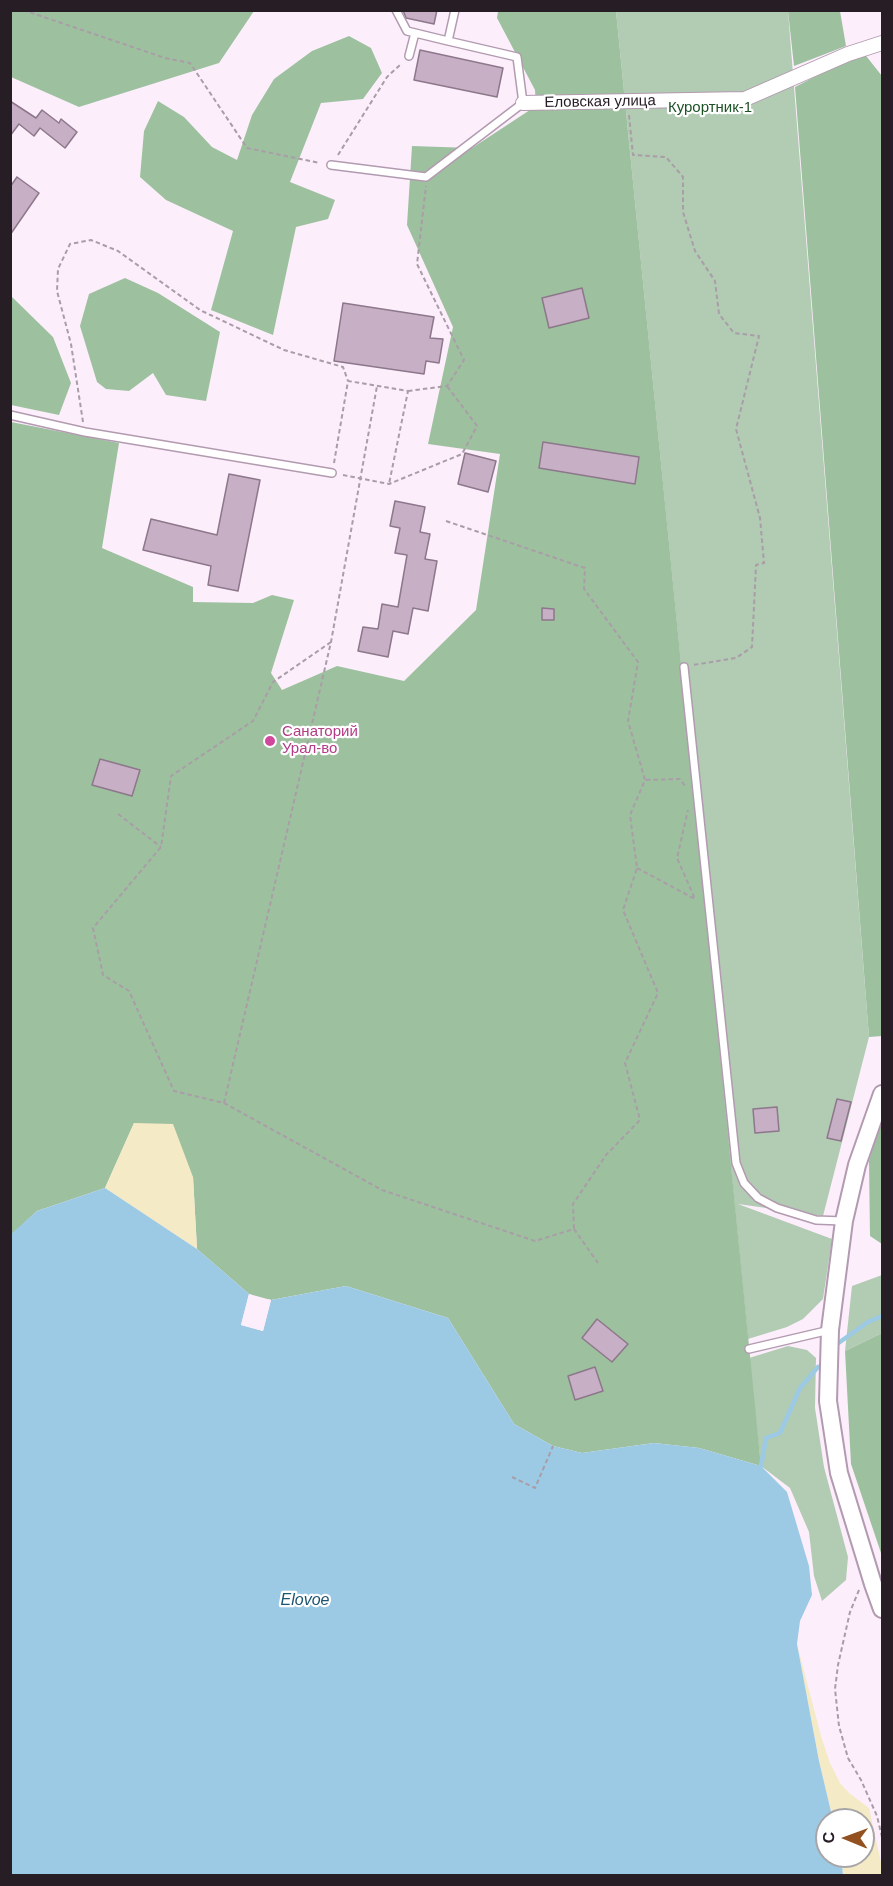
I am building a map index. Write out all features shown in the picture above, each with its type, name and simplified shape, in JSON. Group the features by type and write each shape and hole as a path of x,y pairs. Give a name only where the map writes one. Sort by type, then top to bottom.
{"street":[{"name":"Еловская улица","path":"523,103 745,99 848,54 882,43"},
{"path":"882,1094 857,1166 844,1221 830,1330 828,1401 839,1473 882,1609"}],"lane":[{"path":"331,165 426,177 523,103 517,57 407,31 396,10"},
{"path":"448,41 455,10"},
{"path":"409,56 415,33"},
{"path":"10,415 85,432 332,472"},
{"path":"684,666 736,1162 744,1183 758,1198 777,1209 816,1220 844,1221"},
{"path":"749,1349 830,1330"}],"path":[{"path":"23,10 165,58 190,63 247,148 331,165 387,77 409,56"},
{"path":"628,101 633,155 666,157 683,177 683,212 695,251 715,281 719,314 734,333 759,336 736,429 760,518 764,563 756,565 752,647 736,658 684,666"},
{"path":"348,381 408,391 447,386 464,360 417,264 426,177"},
{"path":"85,432 71,344 57,291 58,269 70,244 92,240 118,252 200,310 284,350 343,367 348,381 332,472 389,484 462,454 477,426 447,386"},
{"path":"224,1103 331,642 377,386"},
{"path":"389,484 408,391"},
{"path":"446,521 585,568 584,589 638,662 628,721 645,780 630,815 637,868 623,910 658,993 626,1063 640,1120 606,1155 573,1204 574,1229 597,1263"},
{"path":"331,642 273,682 253,721 171,776 161,847 93,928 103,975 129,991 174,1091 224,1103 382,1190 535,1242 574,1229"},
{"path":"645,780 680,779 686,787"},
{"path":"637,868 695,899 677,858 689,805"},
{"path":"118,814 161,847"},
{"path":"512,1477 535,1488 553,1446"},
{"path":"869,1572 850,1612 835,1689 839,1726 848,1758 877,1816 882,1837"}],"green space":[{"path":"11,10 254,11 219,63 79,107 11,77"},
{"path":"498,11 616,11 761,1466 699,1448 654,1443 582,1453 553,1446 514,1424 448,1318 346,1286 271,1300 249,1294 197,1249 193,1177 134,1123 105,1188 37,1211 11,1235 11,422 119,443 102,548 193,587 193,602 253,603 272,595 294,600 271,673 282,690 337,666 404,681 476,610 500,454 428,444 453,327 407,225 412,146 472,148 536,106 535,90 497,18"},
{"name":"Курортник-1","path":"616,11 788,11 869,1037 823,1216 738,1204 832,1239 823,1299 803,1319 787,1327 748,1339"},
{"path":"788,11 840,11 846,46 794,66"},
{"path":"349,36 371,48 382,73 363,99 321,103 290,182 335,200 328,219 296,227 273,335 211,310 233,231 166,200 140,177 144,131 158,101 184,117 212,147 237,160 252,115 274,79 312,51"},
{"path":"863,52 882,76 882,1036 869,1037 795,87"},
{"path":"125,278 158,293 220,332 206,401 166,395 153,373 129,391 106,389 97,382 80,326 89,294"},
{"path":"10,295 53,337 71,383 59,415 11,405"},
{"path":"882,1119 882,1244 870,1236 869,1161"},
{"path":"882,1275 882,1333 845,1351 852,1286"},
{"path":"882,1333 882,1556 851,1464 845,1351"},
{"path":"788,1346 807,1350 816,1358 815,1408 824,1467 848,1557 846,1580 822,1601 814,1576 809,1532 790,1488 761,1466 749,1358"}],"sand":[{"path":"134,1123 173,1124 193,1177 197,1249 105,1188"},
{"path":"797,1644 830,1763 840,1783 869,1808 830,1808"},
{"path":"875,1835 882,1875 843,1875 842,1868 875,1868"}],"water":[{"name":"Elovoe","path":"105,1188 197,1249 249,1294 241,1325 263,1331 271,1300 346,1286 448,1318 514,1424 553,1446 582,1453 654,1443 699,1448 761,1466 787,1492 809,1566 812,1595 800,1621 797,1644 830,1808 815,1808 815,1868 842,1868 843,1875 11,1876 10,1235 37,1211"}],"pier":[{"path":"249,1294 252,1295 244,1323 260,1328 268,1299 271,1300 263,1331 241,1325"}],"building":[{"path":"403,10 437,10 434,24 406,18"},
{"path":"420,50 503,68 497,97 414,80"},
{"path":"10,101 36,118 42,110 59,123 61,119 77,132 65,148 40,128 34,136 19,124 10,136"},
{"path":"17,177 39,193 10,235 10,187"},
{"path":"582,288 589,318 549,328 542,298"},
{"path":"343,303 434,317 430,338 443,339 439,363 426,361 424,374 334,361"},
{"path":"543,442 639,457 635,484 539,468"},
{"path":"465,453 496,461 488,492 458,484"},
{"path":"229,474 260,480 238,591 208,585 211,566 143,550 151,519 217,535"},
{"path":"395,501 425,507 420,532 430,534 425,559 437,561 428,611 413,608 408,634 393,631 388,657 358,651 363,627 378,629 382,604 398,607 407,555 395,553 400,528 390,526"},
{"path":"542,608 554,609 554,620 542,620"},
{"path":"100,759 140,770 132,796 92,785"},
{"path":"837,1099 851,1102 841,1141 827,1138"},
{"path":"777,1107 779,1131 755,1133 753,1109"},
{"path":"597,1319 628,1344 612,1362 582,1338"},
{"path":"595,1367 603,1391 575,1400 568,1376"}],"waterway":[{"path":"837,1344 868,1322 882,1316"},
{"path":"761,1466 766,1438 780,1433 800,1388 818,1367"}],"place":[{"name":"Санаторий Урал-во","path":"270,741"}]}
